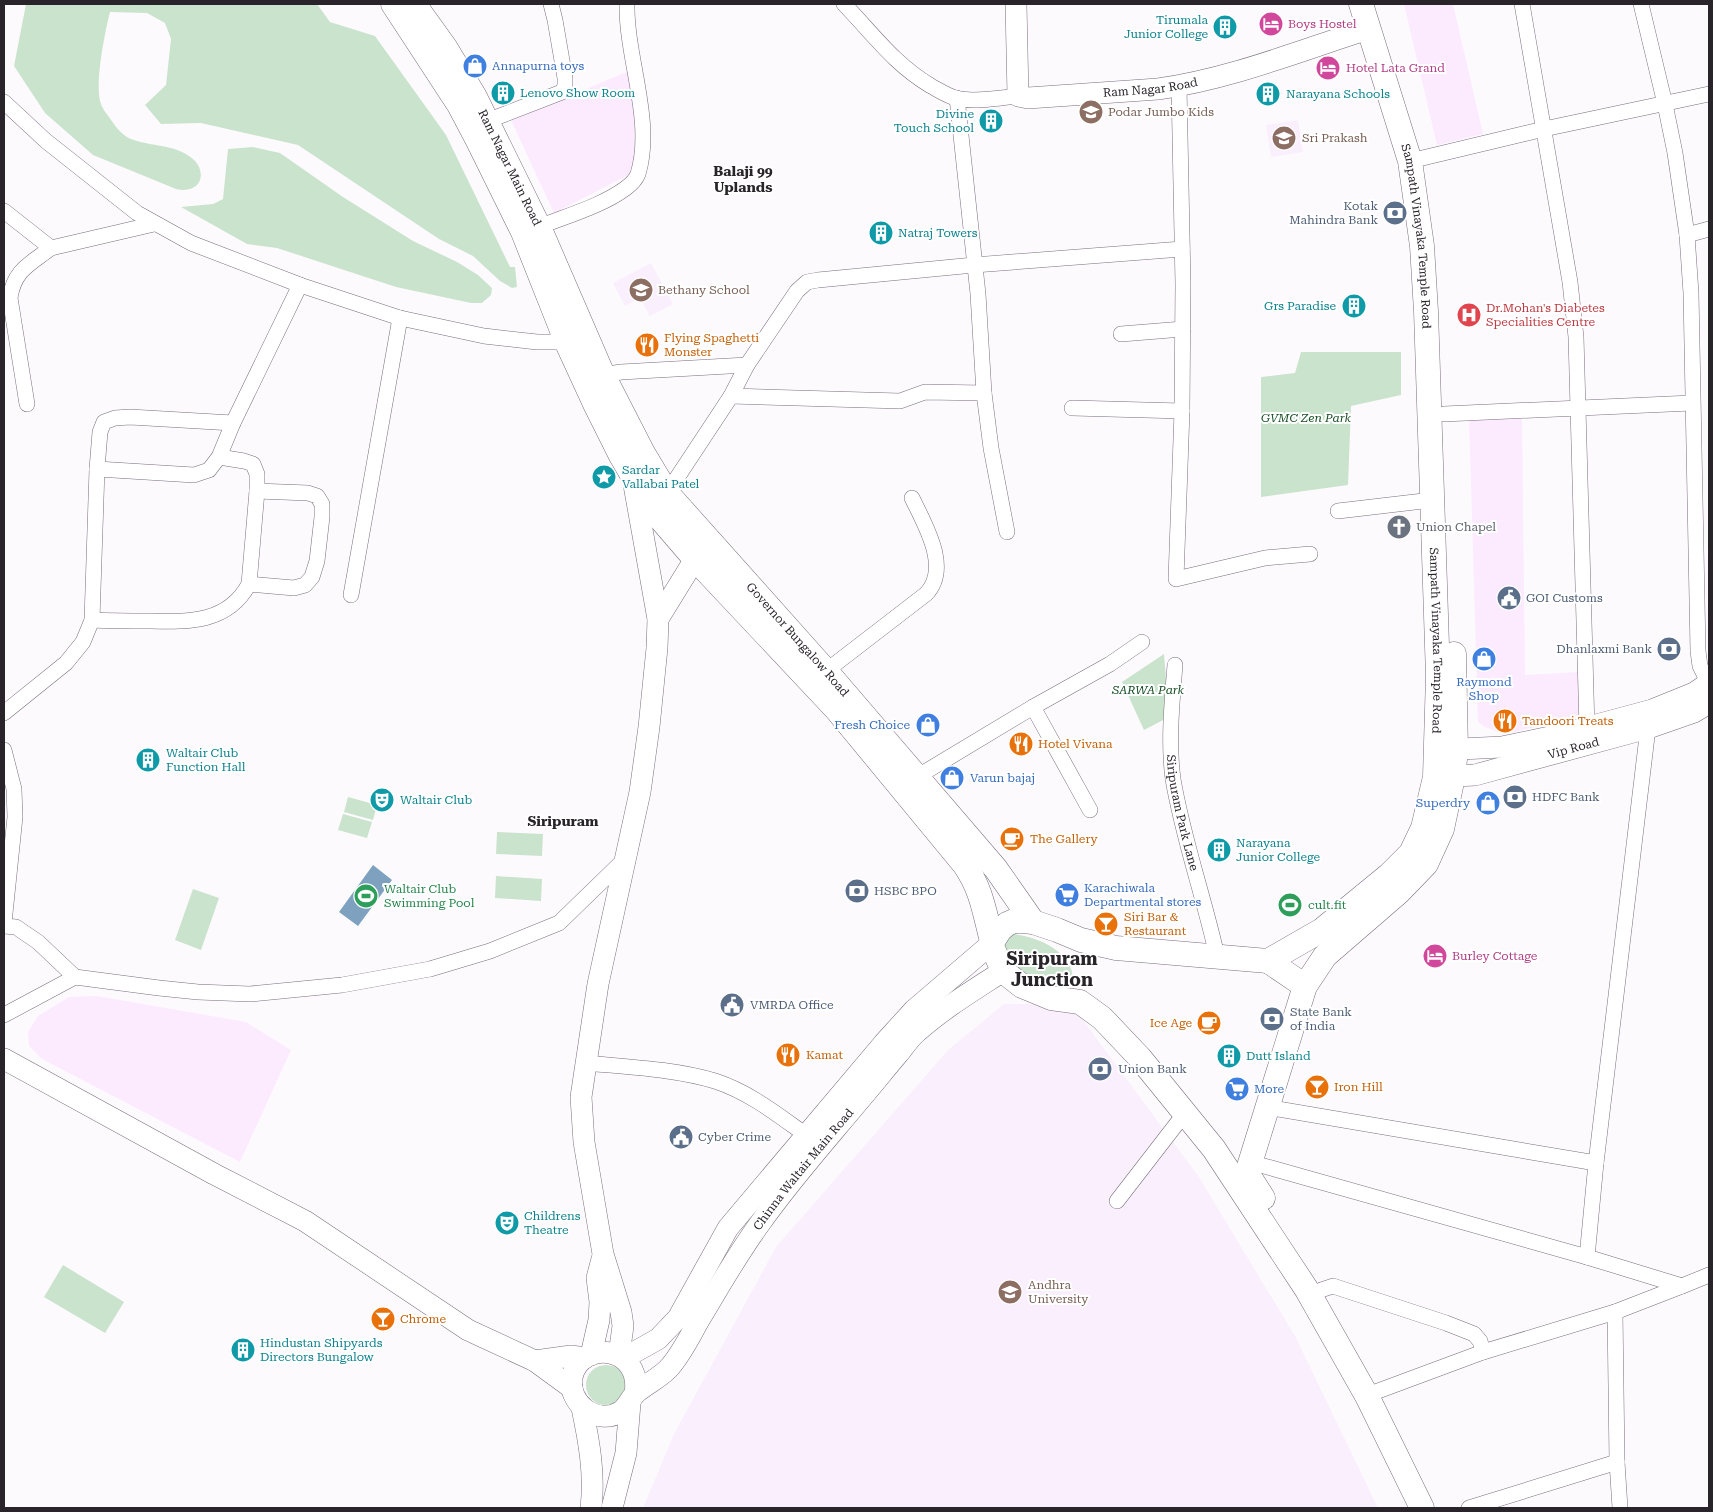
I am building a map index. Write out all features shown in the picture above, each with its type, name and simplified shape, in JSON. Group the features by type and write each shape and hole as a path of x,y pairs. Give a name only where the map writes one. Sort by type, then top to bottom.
{"main road":[{"path":"393,4 459,105 478,141 578,341 596,406 652,509 695,559 908,783 974,878 981,895 992,942 1003,971 1022,986 1051,998 1080,1002 1102,1018 1140,1058 1206,1139 1307,1290 1372,1393 1438,1508"},
{"name":"Ram Nagar Main Road","path":"414,4 445,47 475,96 539,227 578,341"},
{"name":"Sampath Vinayaka Temple Road","path":"1360,4 1418,160 1426,311 1438,676 1446,750"},
{"name":"Sampath Vinayaka Temple Road","path":"1250,1162 1304,986 1325,956 1400,892 1426,864 1442,829 1446,750 1448,483 1437,245 1418,160 1377,4"},
{"name":"Governor Bungalow Road","path":"578,341 603,374 643,453 667,493 826,671 908,783 996,869 1033,922"},
{"name":"Sampath Vinayaka Temple Road","path":"1268,961 1322,930 1389,875 1411,854 1444,777"},
{"path":"992,942 1007,924 1014,921 1033,922 1080,940 1116,948 1268,961 1304,986"},
{"path":"1206,1139 1240,1148 1251,1142 1263,1117"},
{"path":"1250,1162 1246,1173 1321,1290 1372,1393 1422,1508"}],"street":[{"path":"487,121 562,92 565,86 565,78 556,20 551,4"},
{"path":"539,227 603,201 626,188 637,176 641,154 642,125 626,13 627,4"},
{"path":"844,4 880,45 922,81 947,95 966,100 1018,96 1016,4"},
{"path":"1522,4 1570,282 1576,337 1587,728"},
{"path":"1641,4 1665,104 1687,235 1691,293 1698,652 1700,666 1709,684"},
{"name":"Ram Nagar Road","path":"1018,96 1028,98 1158,90 1180,86 1232,72 1368,29"},
{"path":"1180,86 1183,329 1176,578 1265,558 1310,554"},
{"path":"1418,160 1544,129 1709,94"},
{"path":"957,98 974,265 984,393 991,448 1007,532"},
{"path":"4,102 64,156 137,213 154,224 191,242 300,285 400,318 484,336 535,342 578,341"},
{"path":"4,211 51,248"},
{"path":"27,404 10,298 12,285 18,274 51,248 154,224"},
{"path":"1687,235 1709,229"},
{"path":"667,493 730,396 747,365 797,291 807,282 974,265 1182,249"},
{"path":"4,275 28,265"},
{"path":"97,469 194,475 209,470 219,457 233,423 300,285"},
{"path":"351,595 400,318"},
{"path":"1121,334 1183,329"},
{"path":"603,374 747,365"},
{"path":"730,396 900,401 925,392 984,393"},
{"path":"1444,414 1692,403"},
{"path":"1072,408 1182,411"},
{"path":"4,713 66,663 82,642 92,620 97,469 100,432 104,422 109,419 130,417 233,423"},
{"path":"92,620 180,622 202,619 222,612 238,601 249,584 257,474 252,464 219,457"},
{"path":"621,1357 622,1312 603,1254 584,1142 581,1097 598,984 640,792 649,727 658,619 633,477"},
{"path":"249,584 294,588 305,585 312,578 317,561 322,518 322,504 317,496 308,493 257,491"},
{"path":"826,671 933,587 937,575 933,546 912,498"},
{"path":"1338,511 1432,500"},
{"path":"658,619 695,559 713,544"},
{"path":"908,783 1034,707 1110,664 1142,642"},
{"name":"Siripuram Park Lane","path":"1175,665 1171,732 1173,778 1181,817 1217,956"},
{"name":"Vip Road","path":"1446,750 1502,747 1587,728 1673,702 1709,684"},
{"name":"Vip Road","path":"1444,777 1474,775 1648,728 1694,712 1709,702"},
{"path":"1034,707 1090,810"},
{"path":"1587,1257 1596,1163 1648,728"},
{"path":"4,750 14,789 15,818 4,925 16,927 38,942 75,977"},
{"path":"4,1015 75,977 159,988 250,994 342,985 430,970 490,951 559,923 626,858"},
{"name":"Chinna Waltair Main Road","path":"621,1357 658,1339 678,1318 728,1228 866,1063 914,1010 992,942"},
{"name":"Chinna Waltair Main Road","path":"632,1399 668,1368 684,1346 761,1222 916,1032 956,1001 1003,971"},
{"path":"4,1059 214,1174 305,1221 468,1330 535,1361 572,1388"},
{"path":"586,1063 658,1071 715,1081 758,1101 806,1136"},
{"path":"1117,1201 1184,1113"},
{"path":"1263,1117 1596,1163"},
{"path":"1250,1162 1587,1257 1682,1286"},
{"path":"603,1254 597,1278 600,1302 599,1320 588,1356 577,1367 572,1378 572,1388 582,1408 589,1413 604,1416 618,1413 632,1399"},
{"path":"1372,1393 1483,1352 1615,1312 1709,1275"},
{"path":"1321,1290 1333,1286 1446,1323 1474,1334 1480,1341 1483,1352"},
{"path":"1615,1312 1617,1462 1620,1508"},
{"path":"535,1361 609,1352 621,1357 630,1366 635,1375 636,1384 632,1399 626,1454 612,1508"},
{"path":"582,1408 591,1458 591,1508"},
{"path":"1469,1508 1617,1462"}],"shaded area":[{"path":"1404,4 1453,4 1483,134 1437,145"},
{"path":"629,71 637,143 632,173 554,213 511,120"},
{"name":"Sri Prakash","path":"1298,120 1303,152 1271,157 1266,125"},
{"name":"Bethany School","path":"651,263 673,304 650,316 640,298 625,306 613,283"},
{"path":"1522,414 1525,675 1578,672 1582,715 1514,732 1498,732 1478,722 1469,417"},
{"path":"97,996 246,1022 291,1050 240,1162 42,1059 29,1046 28,1032 38,1016 69,997"},
{"name":"Andhra University","path":"1004,1004 1071,1004 1199,1177 1295,1336 1378,1508 643,1508 674,1434 776,1247 948,1050"}],"green space":[{"path":"26,4 317,4 330,22 375,36 446,135 510,267 515,267 517,287 512,288 500,281 473,256 439,239 298,145 201,123 161,124 145,105 166,85 171,39 165,23 147,13 110,12 99,72 101,104 116,126 127,137 183,152 189,156 199,167 200,180 192,188 185,190 176,189 93,155 45,113 14,66"},
{"path":"253,147 280,153 343,197 413,241 457,262 478,275 492,288 491,295 482,303 471,303 396,287 277,248 247,244 181,207 213,204 223,199 228,149"},
{"name":"GVMC Zen Park","path":"1301,352 1401,352 1401,395 1351,406 1348,485 1261,497 1261,377 1295,373"},
{"name":"SARWA Park","path":"1164,654 1169,717 1144,730 1122,682"},
{"path":"348,797 377,805 373,820 344,812"},
{"path":"343,814 372,822 367,838 338,830"},
{"path":"497,832 543,834 542,856 496,854"},
{"path":"496,876 542,879 541,901 495,898"},
{"path":"193,889 219,898 201,950 175,940"},
{"path":"1012,934 1022,935 1043,942 1061,954 1068,962 1072,971 1073,982 1067,985 1053,986 1037,982 1024,975 1002,954 1004,938"},
{"path":"63,1265 124,1302 105,1333 44,1297"},
{"path":"610,1365 617,1368 623,1374 626,1385 625,1393 617,1402 610,1405 602,1405 595,1402 587,1393 586,1381 589,1374 598,1366"}],"water":[{"name":"Waltair Club Swimming Pool","path":"373,865 392,880 358,926 339,912"}],"place":[{"name":"Boys Hostel","path":"1271,24"},
{"name":"Tirumala Junior College","path":"1225,27"},
{"name":"Annapurna toys","path":"475,66"},
{"name":"Hotel Lata Grand","path":"1328,68"},
{"name":"Lenovo Show Room","path":"503,93"},
{"name":"Narayana Schools","path":"1268,94"},
{"name":"Podar Jumbo Kids","path":"1091,112"},
{"name":"Divine Touch School","path":"991,121"},
{"name":"Sri Prakash","path":"1284,138"},
{"name":"Kotak Mahindra Bank","path":"1395,213"},
{"name":"Natraj Towers","path":"881,233"},
{"name":"Bethany School","path":"641,290"},
{"name":"Grs Paradise","path":"1354,306"},
{"name":"Dr.Mohan's Diabetes Specialities Centre","path":"1469,315"},
{"name":"Flying Spaghetti Monster","path":"647,345"},
{"name":"Sardar Vallabai Patel","path":"604,477"},
{"name":"Union Chapel","path":"1399,527"},
{"name":"GOI Customs","path":"1509,598"},
{"name":"Dhanlaxmi Bank","path":"1669,649"},
{"name":"Raymond Shop","path":"1484,659"},
{"name":"Tandoori Treats","path":"1505,721"},
{"name":"Fresh Choice","path":"928,725"},
{"name":"Hotel Vivana","path":"1021,744"},
{"name":"Waltair Club Function Hall","path":"148,760"},
{"name":"Varun bajaj","path":"952,778"},
{"name":"HDFC Bank","path":"1515,797"},
{"name":"Waltair Club","path":"382,800"},
{"name":"Superdry","path":"1488,803"},
{"name":"The Gallery","path":"1012,839"},
{"name":"Narayana Junior College","path":"1219,850"},
{"name":"HSBC BPO","path":"857,891"},
{"name":"Karachiwala Departmental stores","path":"1067,895"},
{"name":"Waltair Club Swimming Pool","path":"366,896"},
{"name":"cult.fit","path":"1290,905"},
{"name":"Siri Bar & Restaurant","path":"1106,924"},
{"name":"Burley Cottage","path":"1435,956"},
{"name":"VMRDA Office","path":"732,1005"},
{"name":"State Bank of India","path":"1272,1019"},
{"name":"Ice Age","path":"1209,1023"},
{"name":"Kamat","path":"788,1055"},
{"name":"Dutt Island","path":"1229,1056"},
{"name":"Union Bank","path":"1100,1069"},
{"name":"Iron Hill","path":"1317,1087"},
{"name":"More","path":"1237,1089"},
{"name":"Cyber Crime","path":"681,1137"},
{"name":"Childrens Theatre","path":"507,1223"},
{"name":"Andhra University","path":"1010,1292"},
{"name":"Chrome","path":"383,1319"},
{"name":"Hindustan Shipyards Directors Bungalow","path":"243,1350"}],"district":[{"name":"Balaji 99 Uplands","path":"743,180"},
{"name":"Siripuram","path":"563,821"},
{"name":"Siripuram Junction","path":"1052,968"}]}
